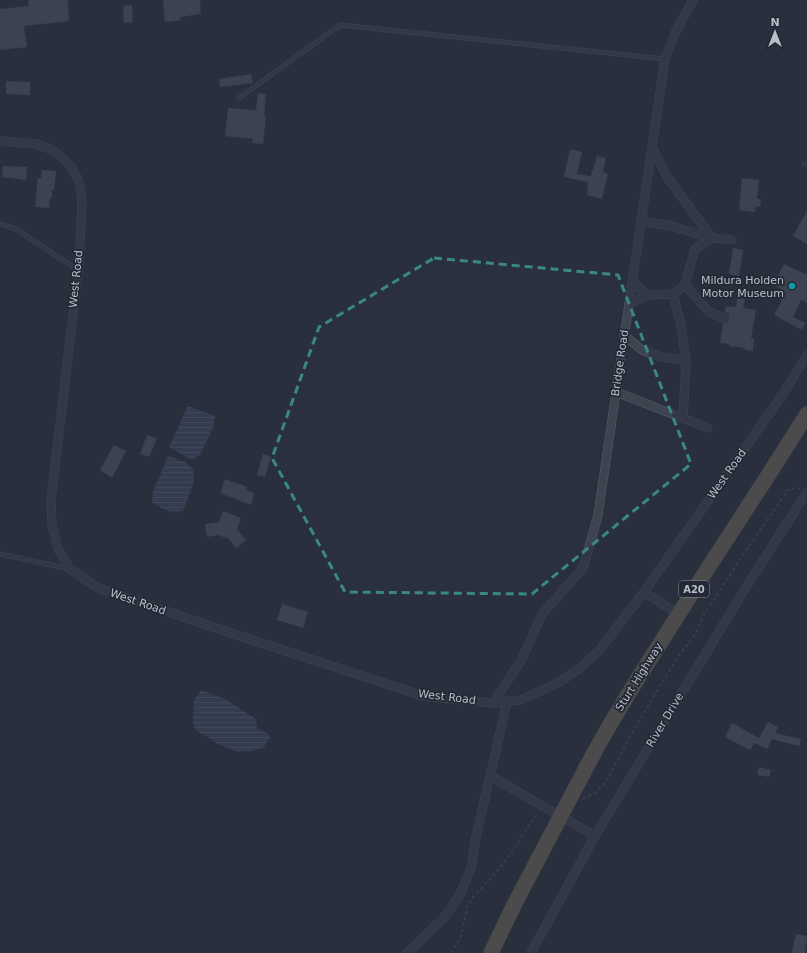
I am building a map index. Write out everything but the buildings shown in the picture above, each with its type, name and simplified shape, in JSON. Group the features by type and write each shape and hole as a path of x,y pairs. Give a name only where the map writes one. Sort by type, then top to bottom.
{"highway":[{"name":"Sturt Highway","path":"491,953 514,905 587,766 622,704 678,614 806,419"}],"street":[{"name":"Bridge Road","path":"493,703 522,659 542,614 583,568 598,515 665,59 676,33 693,0"},
{"name":"West Road","path":"0,141 36,144 50,149 70,165 78,179 81,191 82,205 78,270 51,500 52,525 58,549 70,569 98,588 423,696 493,703 520,700 558,683 580,668 599,651 644,592 781,397 807,355"},
{"path":"652,147 667,178 712,238"},
{"path":"641,221 671,226 712,238 732,240"},
{"path":"629,304 648,295 673,294 685,285 695,249 712,238"},
{"path":"632,282 648,295"},
{"path":"685,285 709,312 724,318"},
{"path":"673,294 681,326 686,362 682,418"},
{"path":"624,335 642,350 658,356 686,362"},
{"path":"616,392 708,428"},
{"name":"River Drive","path":"531,953 595,836 742,592 807,493"},
{"path":"644,592 678,614"},
{"path":"407,953 444,918 460,895 471,868 476,837 506,702"},
{"path":"490,776 595,836"}],"lane":[{"path":"238,98 340,24 665,59"},
{"path":"0,224 16,229 78,270"},
{"path":"0,554 70,569"}],"path":[{"path":"579,800 585,799 596,792 605,783 632,733 677,658 696,633 703,616 788,490 797,488 807,493"},
{"path":"451,953 460,939 467,907 473,897 500,868 532,821 545,807"}],"highlighted area":[{"path":"434,258 618,275 691,464 532,594 345,592 272,458 319,327"}],"water":[{"path":"188,406 215,416 213,428 200,455 193,459 186,457 169,447"},
{"path":"168,456 185,462 193,469 194,481 183,511 170,512 152,502 153,492"},
{"path":"201,690 225,699 256,719 257,728 269,734 270,737 264,747 252,751 237,752 218,744 195,730 193,722 194,700"}],"place":[{"name":"Mildura Holden Motor Museum","path":"792,286"}]}
